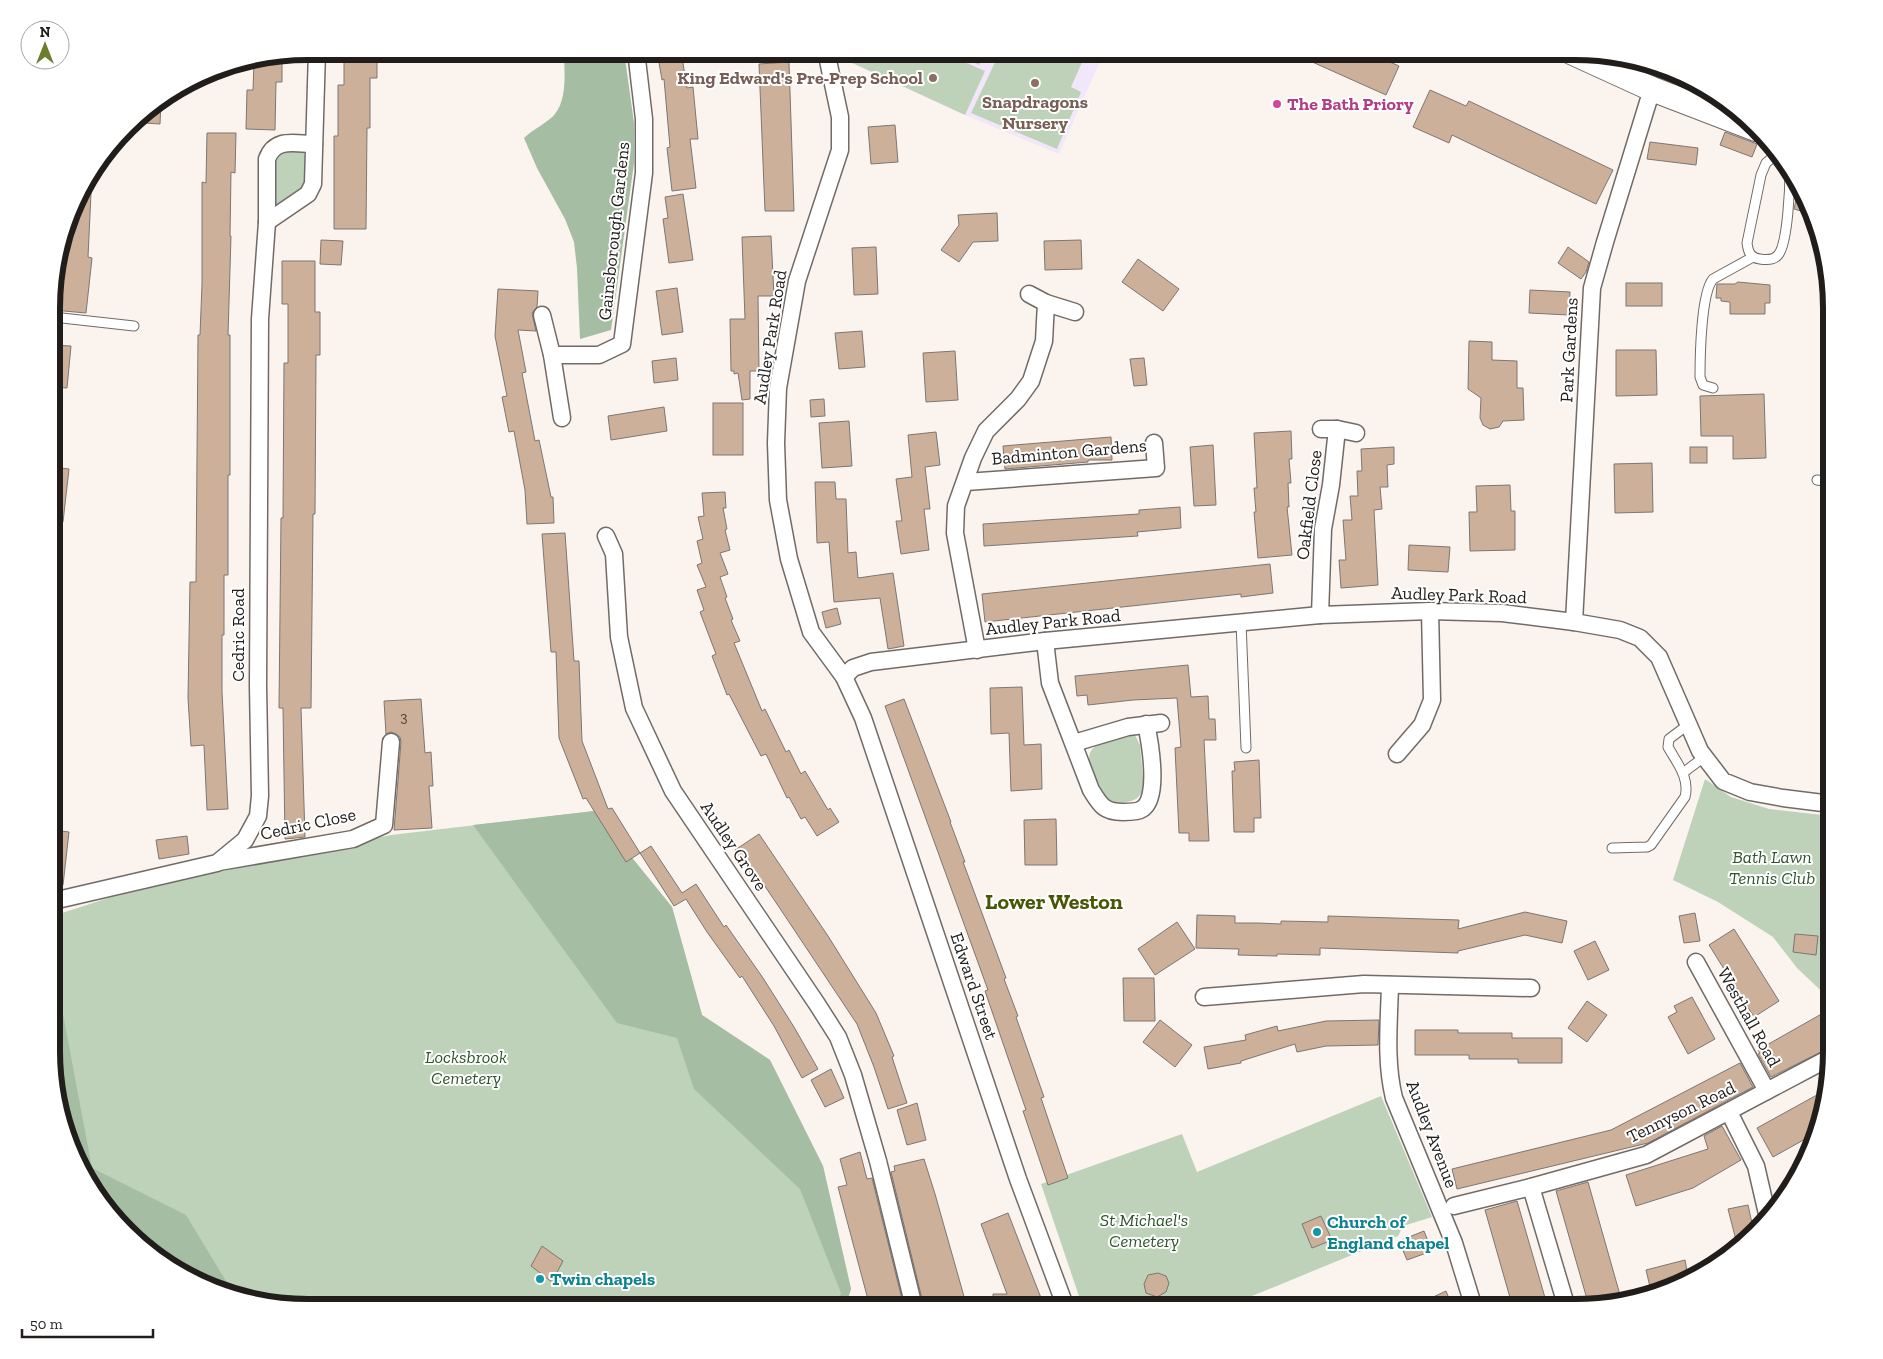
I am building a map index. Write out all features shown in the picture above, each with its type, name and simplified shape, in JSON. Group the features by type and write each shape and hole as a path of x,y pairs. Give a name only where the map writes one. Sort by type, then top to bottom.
{"street":[{"path":"266,222 308,194 313,184 317,60"},
{"name":"Gainsborough Gardens","path":"552,355 599,355 622,344 644,173 644,119 637,60"},
{"name":"Audley Park Road","path":"828,60 840,117 840,150 797,281 778,388 778,500 789,559 811,632 844,677 853,668 871,662 1045,641 1320,615 1430,611 1502,613 1574,622 1620,630 1640,638 1659,657 1704,757 1723,781 1750,792 1823,803"},
{"path":"1591,61 1652,89 1735,118"},
{"name":"Park Gardens","path":"1574,622 1592,288 1652,89"},
{"name":"Cedric Road","path":"60,899 217,863 245,840 258,816 260,796 258,686 260,329 266,222 267,159 270,150 283,143 314,144"},
{"path":"1029,294 1046,303 1075,312"},
{"name":"Badminton Gardens","path":"977,650 955,532 956,506 973,458 986,431 1018,399 1031,381 1044,340 1046,303"},
{"path":"542,315 552,355 562,418"},
{"name":"Oakfield Close","path":"1321,429 1337,429 1356,434"},
{"name":"Oakfield Close","path":"1320,615 1323,529 1331,485 1337,429"},
{"name":"Badminton Gardens","path":"966,482 1156,468 1154,443"},
{"name":"Audley Grove","path":"606,536 614,554 619,638 634,708 673,791 838,1037 853,1075 878,1161 912,1299"},
{"path":"1397,754 1422,725 1432,700 1430,611"},
{"path":"1045,641 1050,683 1092,790 1099,804 1109,811 1126,812 1142,810 1150,800 1152,785 1150,741 1153,723 1128,727 1074,743"},
{"name":"Edward Street","path":"844,677 863,718 1018,1179 1063,1299"},
{"name":"Cedric Close","path":"217,863 353,839 384,825 391,742"},
{"name":"Westhall Road","path":"1696,962 1767,1091"},
{"path":"1204,998 1364,984 1531,988"},
{"name":"Audley Avenue","path":"1390,985 1389,1063 1394,1098 1447,1207 1454,1243 1471,1299"},
{"name":"Tennyson Road","path":"1447,1207 1531,1188 1646,1155 1822,1062"},
{"path":"1729,1112 1756,1166 1766,1210"},
{"path":"1531,1188 1564,1299"}],"lane":[{"path":"1772,158 1766,163 1760,176 1747,243 1748,251 1753,257 1771,260 1778,256 1782,249 1789,206 1790,183"},
{"path":"1713,388 1703,385 1700,377 1704,305 1708,284 1753,257"},
{"path":"60,318 134,326"},
{"path":"1817,480 1823,481"},
{"path":"1240,622 1246,748"},
{"path":"1612,848 1647,847 1651,845 1685,797 1687,789 1683,773 1668,747 1668,743 1670,739 1689,724"},
{"path":"1683,773 1704,757"}],"shaded area":[{"name":"Snapdragons Nursery","path":"844,60 1100,60 1059,154 965,115"}],"green space":[{"path":"564,60 625,60 634,123 634,163 611,330 580,339 574,242 565,219 537,168 524,138 553,117 562,100"},
{"name":"King Edward's Pre-Prep School","path":"846,60 960,60 985,71 965,115"},
{"path":"968,60 981,60 979,65"},
{"name":"Snapdragons Nursery","path":"996,60 1083,60 1071,87 1081,92 1057,149 971,113"},
{"path":"282,149 303,150 307,164 307,175 302,189 279,206 272,204 274,154"},
{"path":"1128,734 1135,735 1140,745 1144,789 1135,800 1116,802 1107,797 1101,788 1089,761 1089,756 1096,746"},
{"name":"Bath Lawn Tennis Club","path":"1705,779 1731,797 1769,809 1823,815 1823,992 1797,968 1773,937 1718,902 1673,880"},
{"name":"Locksbrook Cemetery","path":"594,811 672,907 702,1015 770,1060 823,1166 851,1289 848,1299 308,1299 275,1297 228,1286 184,1266 144,1238 121,1215 93,1175 79,1146 68,1115 62,1084 60,1051 60,914 108,898 391,835"},
{"path":"594,811 672,907 702,1015 770,1060 823,1166 851,1289 848,1299 839,1299 841,1293 800,1189 694,1089 677,1038 617,1023 473,825"},
{"path":"60,998 92,1168 186,1215 229,1286 184,1266 144,1238 121,1215 93,1175 73,1131 62,1084"},
{"name":"St Michael's Cemetery","path":"1381,1096 1432,1217 1403,1226 1398,1236 1245,1299 1080,1299 1041,1184 1182,1134 1197,1172"}],"building":[{"path":"344,60 377,60 377,78 370,78 370,128 367,128 366,229 334,229 334,136 338,136 338,85 344,85"},
{"path":"659,60 682,60 687,88 693,87 698,139 690,139 696,188 672,191 667,148 670,147 664,79 662,80"},
{"path":"1308,60 1385,60 1399,66 1386,95"},
{"path":"282,62 282,82 276,82 275,130 246,129 247,90 253,90 254,66"},
{"path":"789,62 794,211 765,211 759,64"},
{"path":"1430,90 1466,106 1469,101 1613,170 1596,204 1452,135 1449,143 1413,127"},
{"path":"161,108 160,124 144,123 144,121"},
{"path":"895,125 898,162 871,164 868,127"},
{"path":"1725,132 1757,144 1752,157 1720,145"},
{"path":"207,133 236,133 235,173 231,172 228,335 230,335 230,475 228,475 228,575 224,575 224,635 222,635 222,692 228,809 207,810 204,745 191,746 188,698 190,582 196,582 198,335 200,335 202,284 202,182 206,183"},
{"path":"1650,142 1698,148 1696,165 1647,159"},
{"path":"89,193 91,193 88,257 92,258 86,313 60,311 60,308 62,275 68,244"},
{"path":"683,194 693,260 669,263 663,219 668,218 665,197"},
{"path":"1797,197 1803,212 1794,209"},
{"path":"997,213 998,241 973,242 959,262 941,250 959,225 958,215"},
{"path":"771,236 774,296 758,296 759,371 750,371 750,399 742,400 738,373 734,374 734,371 731,371 730,319 745,319 742,237"},
{"path":"321,240 343,241 341,265 320,264"},
{"path":"1081,240 1082,269 1045,270 1044,241"},
{"path":"876,247 878,294 854,295 852,248"},
{"path":"1568,247 1589,262 1586,272 1581,279 1558,263"},
{"path":"1138,259 1179,289 1163,311 1122,282"},
{"path":"282,261 315,261 315,312 320,312 320,355 316,355 311,708 301,708 305,837 285,839 283,708 279,708 284,363 288,363 288,304 282,304"},
{"path":"1738,282 1770,285 1770,303 1765,303 1765,314 1730,314 1730,302 1721,301 1721,298 1716,298 1717,284 1735,284"},
{"path":"1626,283 1662,283 1662,306 1626,306"},
{"path":"677,288 683,332 662,335 656,291"},
{"path":"498,289 538,291 537,307 532,313 536,331 518,330 526,372 522,373 535,441 539,440 551,497 553,497 554,523 527,524 525,490 514,431 509,432 502,397 507,396 495,336"},
{"path":"1530,290 1570,292 1569,315 1529,313"},
{"path":"862,331 865,367 839,369 835,333"},
{"path":"1469,341 1492,342 1492,360 1517,361 1517,388 1523,388 1524,420 1503,421 1499,427 1490,429 1483,425 1480,418 1481,398 1468,389"},
{"path":"60,345 71,346 67,388 60,388"},
{"path":"1616,350 1656,350 1657,395 1616,396"},
{"path":"955,351 958,400 926,402 923,353"},
{"path":"676,358 678,380 654,383 652,361"},
{"path":"1144,358 1147,385 1134,386 1130,359"},
{"path":"1764,394 1766,458 1733,459 1733,436 1701,436 1700,396"},
{"path":"824,399 825,416 811,417 810,400"},
{"path":"713,403 743,403 743,455 713,455"},
{"path":"664,407 667,431 611,440 608,416"},
{"path":"849,421 852,466 822,468 819,423"},
{"path":"1291,431 1292,459 1289,459 1291,483 1288,483 1289,507 1287,507 1292,555 1258,558 1254,512 1256,512 1254,488 1257,488 1254,433"},
{"path":"936,432 940,465 925,467 930,509 924,509 929,550 901,554 896,521 902,521 896,479 912,477 908,435"},
{"path":"1111,437 1112,460 1088,460 1088,462 1005,469 1003,446"},
{"path":"1213,445 1216,505 1194,506 1190,447"},
{"path":"1394,447 1394,464 1387,465 1388,487 1380,487 1382,509 1374,510 1378,585 1341,588 1339,560 1346,560 1343,520 1352,520 1350,496 1358,496 1357,471 1362,471 1361,449"},
{"path":"1690,447 1707,447 1707,463 1690,463"},
{"path":"1652,463 1653,512 1615,513 1614,464"},
{"path":"60,468 69,469 63,522 60,522"},
{"path":"815,482 835,482 836,499 846,499 848,553 856,552 858,578 893,573 904,646 888,649 880,598 834,602 829,542 817,543"},
{"path":"1510,485 1511,511 1515,511 1515,550 1470,551 1469,512 1477,512 1476,486"},
{"path":"725,492 726,508 723,508 727,529 725,530 730,550 720,553 728,574 720,577 733,619 731,620 740,641 734,643 762,711 765,709 786,752 789,750 801,774 805,771 828,810 830,808 839,822 817,836 805,817 801,819 789,797 787,798 766,754 761,756 729,694 727,695 712,656 716,654 700,612 704,610 697,590 706,587 697,565 702,563 697,541 703,539 698,517 704,516 702,493"},
{"path":"1180,507 1181,528 1137,532 1138,536 984,546 983,524 1139,514 1139,510"},
{"path":"565,533 574,661 579,661 582,741 608,809 612,808 640,853 626,862 586,798 583,799 559,738 556,652 551,652 542,534"},
{"path":"1409,545 1450,547 1448,572 1408,570"},
{"path":"1270,564 1273,593 1241,597 1241,594 985,622 982,594"},
{"path":"837,608 841,624 826,628 822,612"},
{"path":"1188,665 1191,697 1208,696 1209,719 1215,719 1216,740 1204,740 1209,841 1189,841 1189,833 1179,833 1175,748 1181,747 1177,698 1088,705 1087,695 1077,696 1075,676"},
{"path":"1022,687 1024,745 1041,744 1042,789 1011,791 1009,733 991,734 990,688"},
{"path":"421,699 425,753 431,752 433,786 429,786 432,828 394,830 401,742 400,737 396,734 391,732 386,734 384,701"},
{"path":"904,699 951,822 965,862 963,862 1006,978 1004,979 1018,1016 1016,1017 1044,1097 1041,1098 1068,1178 1048,1185 1023,1111 1026,1110 985,991 988,990 885,706"},
{"path":"1259,760 1261,818 1254,818 1254,832 1234,832 1232,771 1235,771 1234,762"},
{"path":"1056,819 1057,865 1025,865 1024,820"},
{"path":"60,831 69,832 63,885 60,885"},
{"path":"759,834 828,936 876,1013 894,1056 892,1057 907,1103 888,1109 857,1024 758,876 754,879 735,850"},
{"path":"187,836 189,854 159,859 156,840"},
{"path":"651,846 682,893 696,884 724,927 726,925 763,978 818,1069 802,1078 774,1026 742,976 740,978 686,899 674,906 640,853"},
{"path":"1525,912 1567,921 1562,943 1525,935 1458,951 1458,953 1320,948 1320,955 1277,954 1277,956 1238,955 1239,949 1196,948 1197,915 1235,916 1235,923 1281,924 1281,921 1328,922 1328,916 1459,920 1458,929"},
{"path":"1695,913 1700,941 1684,943 1679,916"},
{"path":"1177,922 1195,949 1155,975 1138,949"},
{"path":"1734,929 1779,1001 1754,1017 1709,945"},
{"path":"1795,934 1818,936 1816,955 1793,952"},
{"path":"1595,941 1609,970 1588,980 1574,951"},
{"path":"1123,978 1154,978 1155,1021 1124,1021"},
{"path":"1692,997 1715,1039 1688,1054 1668,1017 1677,1012 1674,1006"},
{"path":"1587,1001 1607,1015 1587,1042 1568,1028"},
{"path":"1823,1013 1823,1051 1771,1077 1758,1054 1760,1053 1758,1050"},
{"path":"1160,1020 1192,1045 1175,1067 1143,1042"},
{"path":"1379,1020 1378,1045 1326,1046 1297,1052 1295,1044 1241,1061 1241,1063 1208,1069 1204,1047 1246,1040 1245,1035 1277,1026 1278,1031 1326,1021"},
{"path":"1415,1030 1458,1030 1458,1033 1512,1033 1512,1038 1562,1038 1562,1063 1518,1063 1518,1059 1469,1059 1469,1055 1415,1055"},
{"path":"1740,1063 1753,1087 1648,1143 1457,1189 1452,1169 1611,1130"},
{"path":"831,1069 844,1098 825,1107 811,1080"},
{"path":"1819,1094 1815,1115 1807,1138 1773,1157 1757,1128"},
{"path":"917,1103 926,1140 907,1145 897,1110"},
{"path":"1722,1126 1741,1160 1693,1188 1636,1206 1626,1175 1708,1149 1704,1136"},
{"path":"860,1152 867,1179 872,1178 902,1299 868,1299 838,1187 847,1185 840,1159"},
{"path":"924,1159 965,1299 922,1299 891,1172 895,1171 894,1166"},
{"path":"1588,1182 1620,1295 1587,1298 1556,1191"},
{"path":"1517,1201 1545,1299 1510,1299 1485,1210"},
{"path":"1748,1205 1752,1224 1736,1240 1728,1209"},
{"path":"1008,1213 1041,1299 993,1299 993,1294 1007,1294 981,1224"},
{"name":"Church of England chapel","path":"1321,1216 1332,1240 1312,1248 1302,1224"},
{"path":"1424,1231 1432,1251 1407,1260 1399,1241"},
{"name":"Twin chapels","path":"542,1246 563,1261 552,1282 531,1266"},
{"path":"1685,1260 1687,1272 1650,1288 1646,1270"},
{"path":"1158,1273 1166,1276 1169,1283 1166,1292 1157,1297 1146,1293 1144,1284 1148,1275"},
{"path":"1446,1291 1449,1299 1429,1299"}],"place":[{"name":"King Edward's Pre-Prep School","path":"933,78"},
{"name":"Snapdragons Nursery","path":"1035,83"},
{"name":"The Bath Priory","path":"1277,104"},
{"name":"Church of England chapel","path":"1317,1232"},
{"name":"Twin chapels","path":"540,1279"}],"district":[{"name":"Lower Weston","path":"1054,901"}]}
